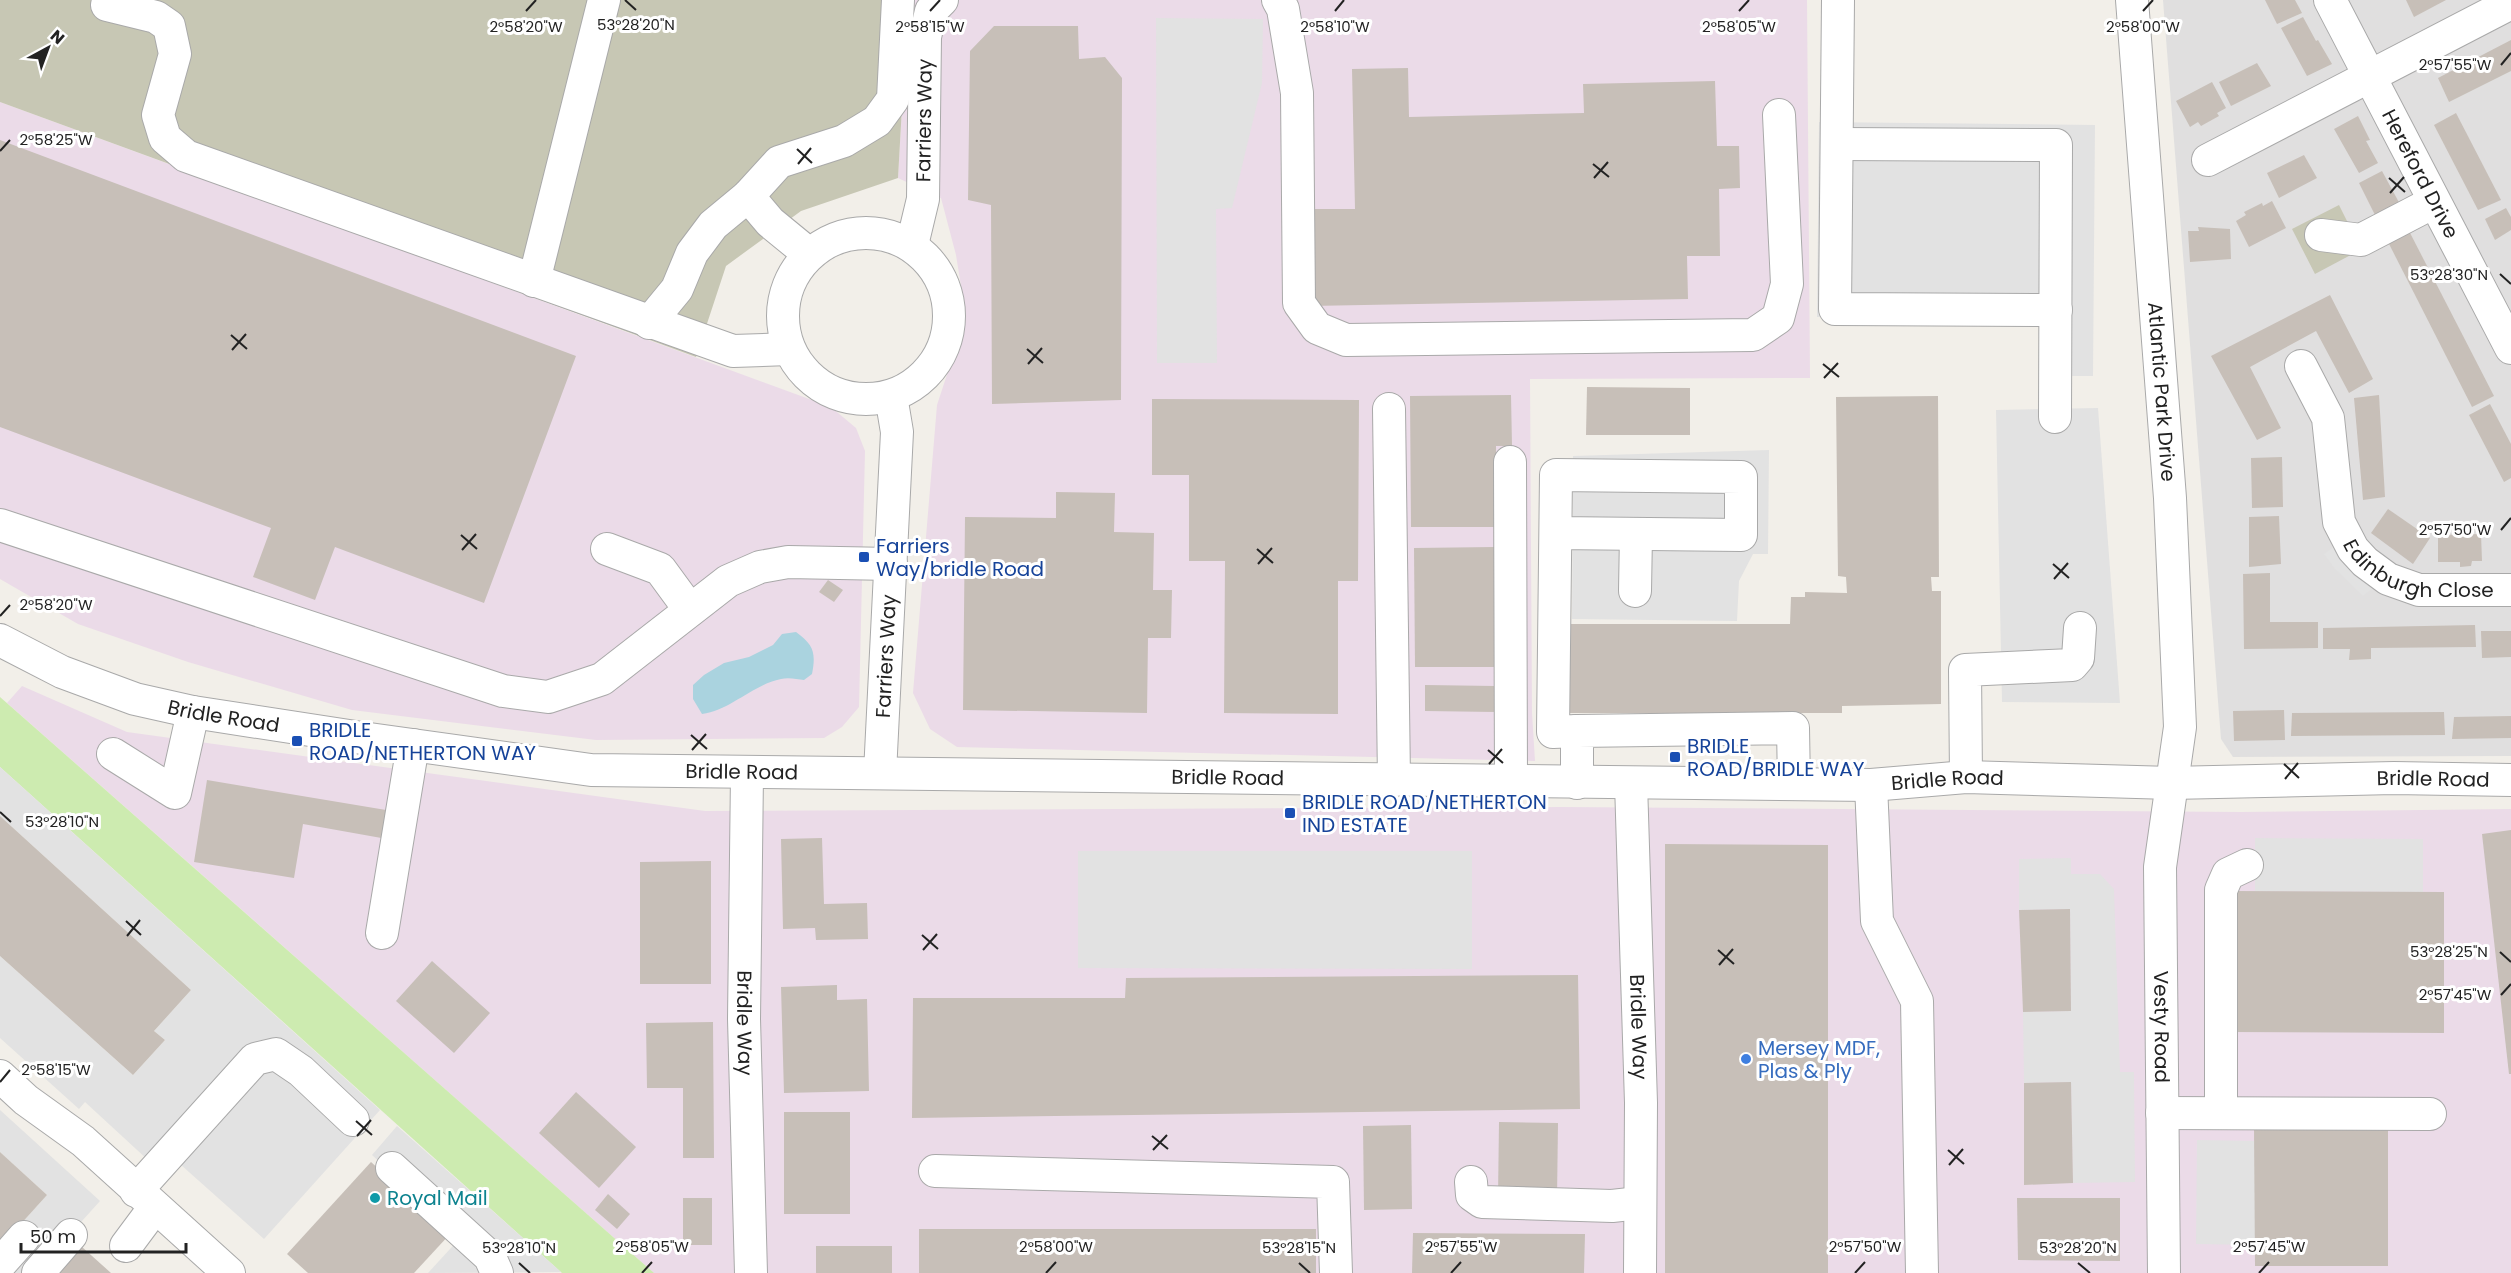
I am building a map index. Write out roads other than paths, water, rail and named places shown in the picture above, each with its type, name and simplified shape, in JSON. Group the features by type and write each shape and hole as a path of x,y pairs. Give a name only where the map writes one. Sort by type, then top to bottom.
{"street":[{"path":"534,282 604,0"},
{"path":"650,323 677,289 692,254 713,225 748,196 779,162 844,141 877,122 893,99 898,0"},
{"name":"Farriers Way","path":"912,245 923,199 926,37 931,11 942,0"},
{"path":"1278,0 1283,9 1297,93 1299,303 1317,328 1346,340 1753,335 1778,318 1787,284 1779,115"},
{"path":"1838,0 1835,309 2056,310"},
{"name":"Atlantic Park Drive","path":"2132,0 2170,498 2180,727 2171,783"},
{"name":"Hereford Drive","path":"2330,0 2434,202 2509,340"},
{"path":"2208,160 2511,3"},
{"path":"107,5 156,16 169,27 176,54 158,115 165,138 186,156 534,282 733,351 789,349"},
{"path":"1838,144 2056,145 2055,417"},
{"path":"748,196 770,222 809,254"},
{"path":"2321,235 2361,240 2434,202"},
{"path":"857,232 889,235 912,245 936,269 948,297 950,318 944,347 930,371 916,383 891,396 860,400 838,395 814,382 804,372 789,349 782,310 789,282 809,254 835,237 857,232"},
{"name":"Edinburgh Close","path":"2301,366 2328,418 2339,522 2344,534 2365,562 2388,579 2419,590 2511,590"},
{"name":"Farriers Way","path":"880,773 897,432 891,396"},
{"path":"1389,409 1394,780"},
{"path":"1510,462 1511,782"},
{"path":"1556,533 1741,535 1741,477 1556,475 1553,732 1793,728 1794,784"},
{"path":"0,525 503,692 548,697 602,679 728,580 760,567 788,562 891,564"},
{"path":"1635,591 1636,534"},
{"path":"607,549 660,569 690,610"},
{"path":"1966,777 1965,670 2072,665 2079,658 2080,628"},
{"name":"Bridle Road","path":"0,640 25,655 102,689 193,712 413,746 591,770 747,774 880,773 1871,785 1966,777 2171,783 2394,778 2511,780"},
{"path":"113,754 175,793 193,712"},
{"path":"1577,731 1578,783"},
{"path":"382,933 413,746"},
{"name":"Bridle Way","path":"747,774 744,1019 751,1273"},
{"name":"Bridle Way","path":"1631,783 1641,1103 1640,1273"},
{"name":"Vesty Road","path":"2164,1273 2160,867 2171,783"},
{"path":"1871,785 1877,921 1917,1001 1922,1273"},
{"path":"2221,1113 2221,890 2228,874 2247,865"},
{"path":"126,1246 146,1199 255,1059 276,1054 301,1071 353,1120"},
{"path":"0,1076 26,1100 83,1142 229,1273"},
{"path":"2163,1113 2430,1114"},
{"path":"392,1168 490,1257 497,1273"},
{"path":"935,1171 1333,1182 1336,1273"},
{"path":"1471,1182 1472,1194 1482,1202 1612,1206 1639,1203"},
{"path":"38,1273 71,1235"},
{"path":"0,1264 24,1237"}],"water":[{"path":"796,632 807,641 812,650 814,660 812,674 804,680 787,678 770,682 722,708 702,714 693,699 693,685 704,675 724,663 749,657 773,645 782,634"}],"place":[{"name":"Farriers Way/bridle Road","path":"864,557"},
{"name":"BRIDLE ROAD/NETHERTON WAY","path":"297,741"},
{"name":"BRIDLE ROAD/BRIDLE WAY","path":"1675,757"},
{"name":"BRIDLE ROAD/NETHERTON IND ESTATE","path":"1290,813"},
{"name":"Mersey MDF, Plas & Ply","path":"1746,1059"},
{"name":"Royal Mail","path":"375,1198"}]}
